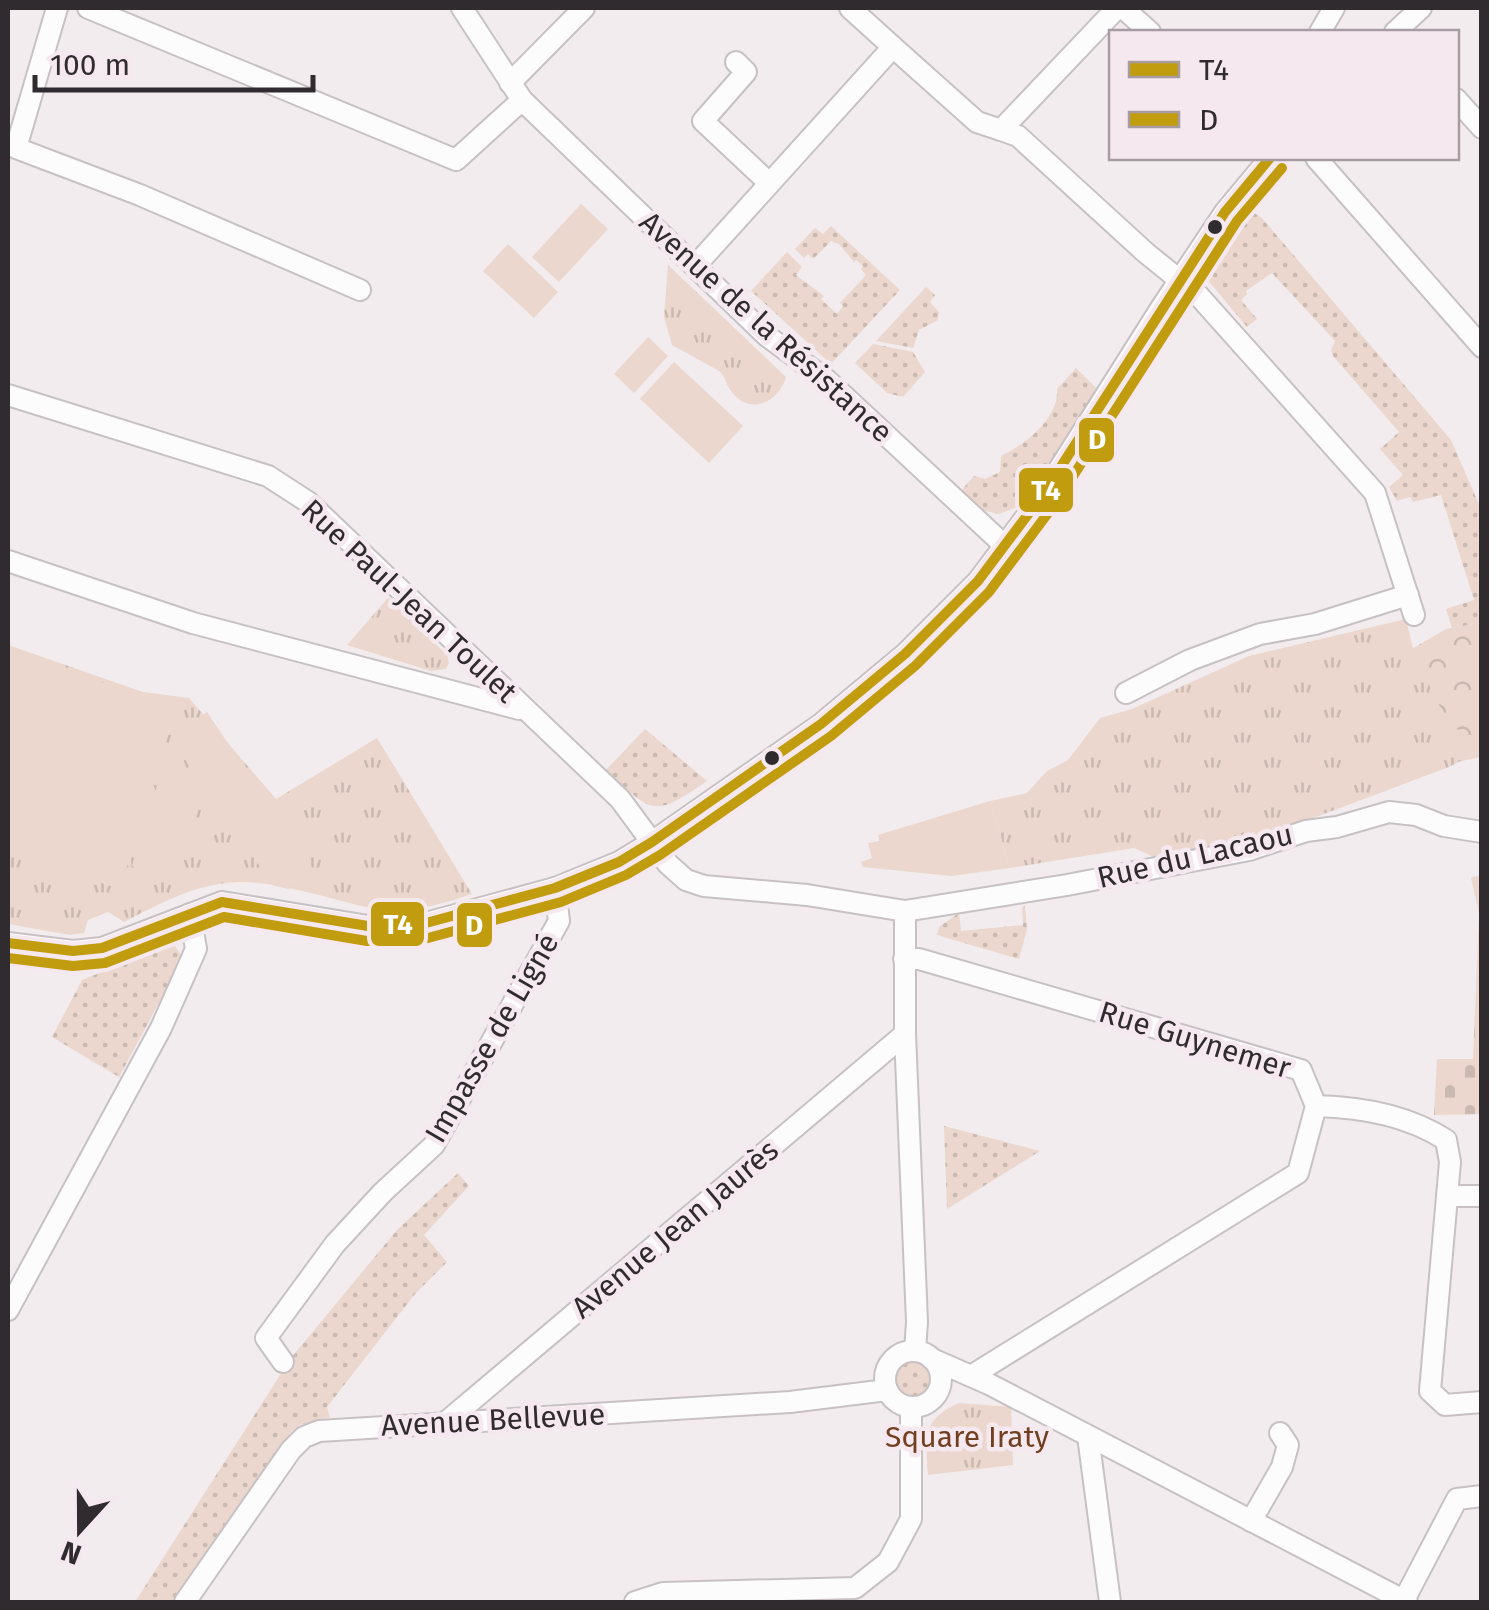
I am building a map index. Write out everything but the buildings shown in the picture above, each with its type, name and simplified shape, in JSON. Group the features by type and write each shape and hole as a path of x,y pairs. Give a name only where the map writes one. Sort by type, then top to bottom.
{"street":[{"path":"57,8 16,148 140,195 360,290"},
{"path":"88,8 456,160 584,8"},
{"name":"Avenue de la Résistance","path":"462,8 516,92 767,336 828,381 1004,545"},
{"path":"850,8 978,122 1018,136 1146,253 1180,279 1375,492 1411,605 1260,634 1190,660 1126,692"},
{"path":"1001,130 1120,8 1148,30"},
{"path":"1321,30 1334,8"},
{"path":"1399,30 1421,8"},
{"path":"696,265 893,47"},
{"path":"736,62 746,72 703,121 768,182"},
{"path":"1459,102 1482,128"},
{"path":"8,942 73,951 102,948 222,902 368,926 426,923 556,888 618,862 652,842 774,758 905,654 978,581 1044,492 1226,212 1268,160"},
{"path":"1318,160 1482,346"},
{"name":"Rue Paul-Jean Toulet","path":"8,395 268,476 308,502 620,799 668,864 686,880 704,886 807,895 905,911"},
{"path":"8,561 193,623 497,700 525,711"},
{"name":"Rue du Lacaou","path":"905,911 1067,886 1248,850 1306,831 1337,827 1389,812 1416,814 1444,826 1482,832"},
{"name":"Impasse de Ligné","path":"284,1362 266,1338 335,1244 383,1192 434,1146 560,921 556,888"},
{"path":"905,911 905,1034 915,1237 924,1355 940,1372 936,1394"},
{"path":"8,1310 161,1028 196,948 190,914"},
{"name":"Rue Guynemer","path":"904,959 919,959 1047,994 1301,1070 1316,1106 1298,1173 981,1380"},
{"name":"Avenue Jean Jaurès","path":"445,1423 905,1034"},
{"path":"1316,1106 1350,1106 1427,1128 1446,1140 1450,1162 1430,1392 1445,1405 1482,1402"},
{"path":"1447,1196 1482,1196"},
{"path":"981,1380 911,1406 896,1402 884,1381 890,1362 905,1352 924,1355 981,1380 1406,1601 1457,1499 1482,1496"},
{"name":"Avenue Bellevue","path":"185,1602 291,1450 304,1437 319,1431 790,1402 887,1390"},
{"path":"634,1602 663,1593 855,1588 888,1562 911,1519 911,1406"},
{"path":"1251,1521 1282,1467 1288,1446 1280,1433"},
{"path":"1088,1436 1110,1602"}],"green space":[{"path":"581,204 608,229 559,282 532,257"},
{"path":"1253,212 1451,440 1481,509 1481,623 1452,628 1446,609 1474,600 1441,495 1413,502 1410,497 1397,501 1389,487 1403,475 1380,449 1399,432 1333,356 1335,341 1272,273 1246,291 1241,300 1257,319 1247,327 1207,279"},
{"path":"831,226 900,290 831,364 751,291 787,252 802,267 796,275 824,296 821,299 837,314 843,306 840,303 866,275 863,266 831,241 813,259 808,254 804,258 795,249 815,228 823,234"},
{"path":"508,244 558,292 534,318 483,271"},
{"path":"668,265 786,377 777,394 763,403 746,403 731,391 719,371 672,345 664,317"},
{"path":"926,287 935,295 930,302 939,312 938,320 919,330 913,348 876,341"},
{"path":"648,337 668,356 634,393 614,374"},
{"path":"873,344 913,352 925,372 903,397 887,393 855,363"},
{"path":"674,362 743,426 709,463 640,399"},
{"path":"1076,368 1097,389 1096,397 1017,507 999,514 981,510 960,492 974,476 985,479 1000,472 1001,456 1021,445 1047,420 1057,389"},
{"path":"388,598 447,655 446,669 431,671 347,645"},
{"path":"1406,619 1415,657 1446,719 1481,750 1449,767 1284,829 1224,847 1158,859 1134,848 1010,868 990,801 1027,793 1047,771 1068,760 1100,718 1132,709 1249,656"},
{"path":"1481,623 1481,757 1418,770 1386,664 1446,629"},
{"path":"8,645 143,692 189,698 276,799 377,738 472,894 399,911 360,906 289,888 239,882 194,890 124,922 108,912 88,920 84,933 70,935 8,924"},
{"path":"8,653 177,706 120,889 8,854"},
{"path":"207,712 258,788 221,813 170,737"},
{"path":"645,729 707,781 663,806 654,806 634,795 606,770"},
{"path":"160,776 204,790 175,880 132,866"},
{"path":"264,794 315,872 288,889 272,885 227,817"},
{"path":"990,801 1010,868 951,876 863,867 861,862 872,858 868,843 879,841 878,835"},
{"path":"1481,875 1481,1114 1434,1115 1437,1059 1473,1059 1479,913 1471,878"},
{"path":"1025,906 1027,929 1019,959 937,935 939,927 959,913 961,931 1023,925"},
{"path":"173,943 183,958 119,1077 52,1037 82,980"},
{"path":"944,1126 1040,1151 947,1209"},
{"path":"458,1173 469,1186 424,1235 447,1262 415,1294 327,1407 330,1417 299,1425 291,1432 173,1602 135,1602 291,1358 397,1230"},
{"path":"915,1358 929,1363 934,1377 929,1391 915,1396 901,1391 896,1377 901,1363"},
{"name":"Square Iraty","path":"959,1403 1011,1407 1013,1465 928,1475 928,1432 938,1416"}],"transit line":[{"name":"T4","path":"8,943 73,951 102,948 222,902 368,926 426,923 555,888 619,862 652,842 821,724 905,654 978,581 1044,493 1225,212 1268,160"},
{"name":"D","path":"8,958 73,966 105,963 224,917 367,941 428,938 561,902 626,875 660,855 831,736 915,666 989,592 1057,501 1237,221 1282,168"}]}
